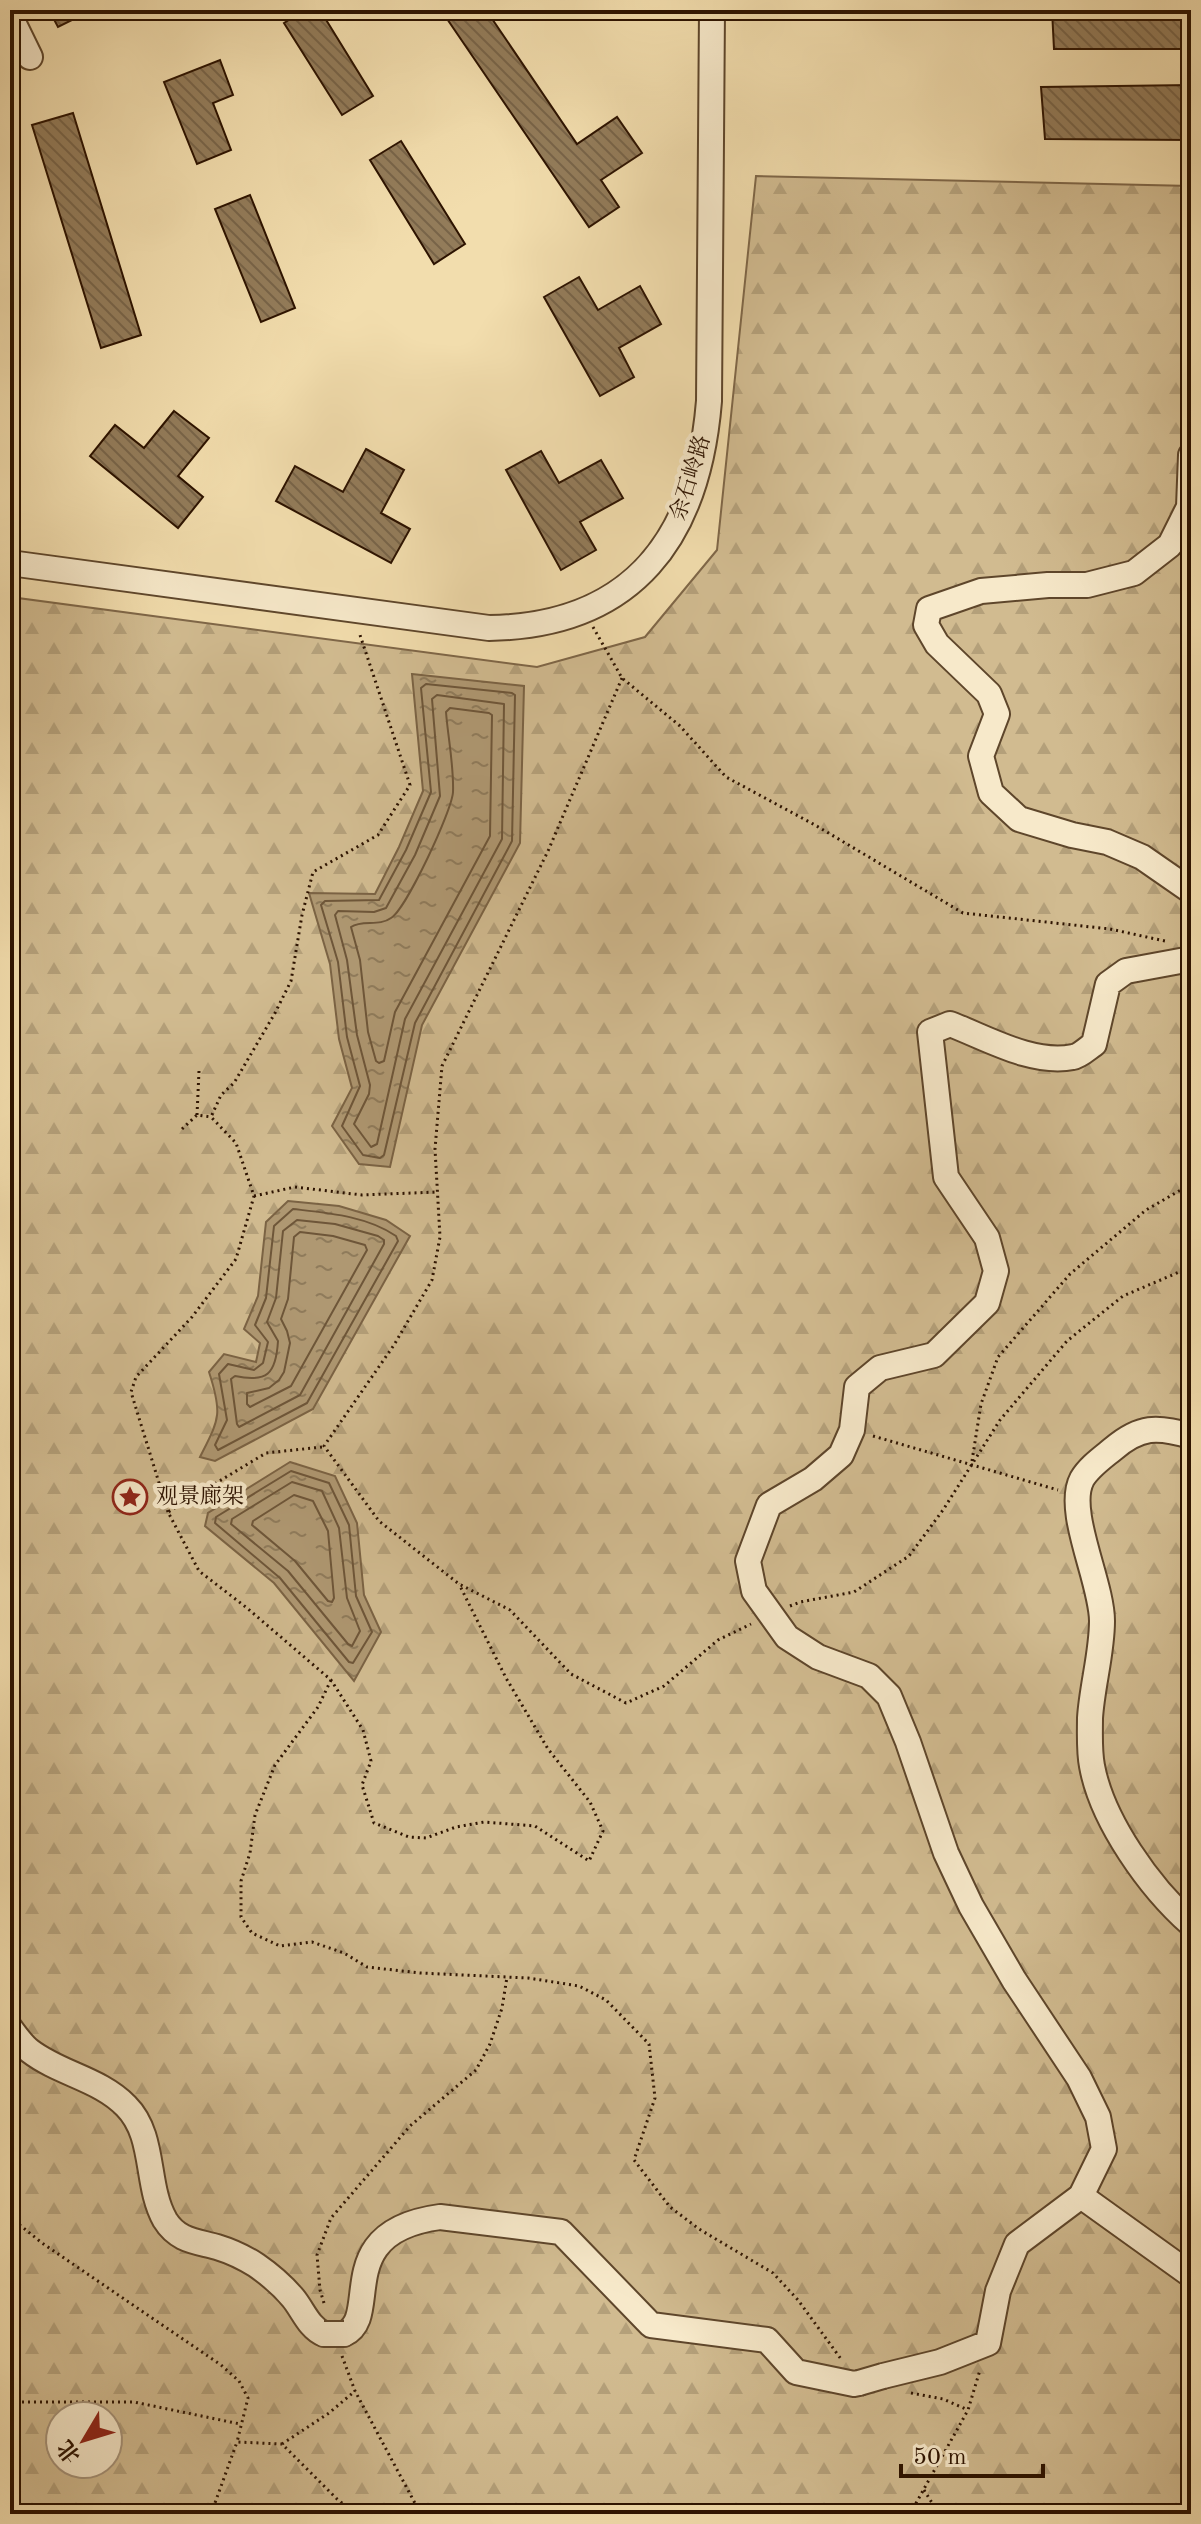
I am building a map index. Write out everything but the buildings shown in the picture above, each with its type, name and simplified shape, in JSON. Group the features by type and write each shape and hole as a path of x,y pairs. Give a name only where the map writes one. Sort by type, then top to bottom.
{"street":[{"name":"余石岭路","path":"10,563 489,628 537,624 584,610 625,586 645,569 677,528 688,505 702,454 709,401 712,10"},
{"path":"10,16 30,57"},
{"path":"1191,455 1189,507 1170,545 1134,573 1087,585 981,591 929,609 926,625 937,644 989,694 997,714 981,756 991,793 1019,819 1107,842 1142,857 1191,891"},
{"path":"10,2028 28,2050 98,2085 127,2106 145,2138 162,2213 171,2229 188,2241 223,2249 255,2264 282,2286 311,2325 334,2334 352,2330 358,2322 369,2260 377,2245 402,2225 440,2217 561,2232 651,2325 767,2340 796,2372 854,2384 853,2376 883,2376 940,2362 988,2343 998,2291 1017,2244 1081,2196 1104,2149 1098,2117 1079,2078 1014,1980 971,1906 946,1853 889,1696 869,1676 818,1657 787,1637 754,1591 748,1561 769,1505 813,1479 841,1455 852,1430 857,1387 880,1368 934,1355 987,1303 996,1271 987,1238 946,1177 930,1032 950,1024 1014,1051 1050,1057 1075,1057 1094,1044 1108,984 1126,971 1184,952"},
{"path":"1191,1436 1150,1429 1126,1438 1087,1471 1077,1495 1080,1524 1097,1588 1102,1622 1090,1719 1092,1766 1097,1787 1114,1825 1134,1857 1191,1924"},
{"path":"1081,2196 1191,2275"}],"path":[{"path":"211,1117 221,1095 234,1083 291,981 313,872 378,835 410,785 352,610"},
{"path":"584,610 622,678 680,726 726,777 815,825 963,913 1110,929 1184,952"},
{"path":"168,1512 266,1453 324,1446 394,1345 432,1280 440,1237 435,1149 442,1066 548,851 622,678"},
{"path":"182,1129 197,1115 199,1071"},
{"path":"197,1115 211,1117 236,1143 254,1196 236,1259 192,1317 136,1377 131,1392 168,1512 199,1571 331,1680 363,1730 371,1761 362,1785 374,1823 409,1837 426,1838 456,1827 484,1822 535,1826 589,1861 603,1831 590,1802 548,1749 506,1678 459,1584"},
{"path":"971,1465 981,1404 998,1357 1070,1274 1146,1210 1191,1184"},
{"path":"254,1196 295,1187 362,1195 437,1192"},
{"path":"324,1446 379,1521 459,1584 510,1610 571,1674 626,1703 664,1686 718,1640 800,1602 854,1592 909,1556 943,1510 1000,1420 1067,1341 1123,1296 1191,1267"},
{"path":"852,1430 1077,1495"},
{"path":"331,1680 318,1707 275,1765 255,1815 250,1853 241,1881 241,1917 252,1933 280,1946 312,1942 344,1953 367,1967 528,1978 579,1986 606,2000 649,2044 655,2098 634,2160 670,2207 699,2229 773,2273 798,2300 853,2376"},
{"path":"476,2070 490,2044 502,2008 507,1977"},
{"path":"10,2217 42,2243 180,2336 239,2381 248,2398 237,2442 211,2514"},
{"path":"910,2514 968,2410 988,2343"},
{"path":"237,2442 282,2444 329,2413 355,2391"},
{"path":"907,2392 943,2399 968,2410"},
{"path":"10,2402 134,2402 242,2425"},
{"path":"282,2444 356,2514"},
{"path":"923,2488 939,2514"}],"green space":[{"path":"756,176 1191,186 1191,2514 10,2514 10,597 537,667 645,637 717,550"}],"water":[{"path":"412,674 524,686 520,843 422,1025 390,1167 359,1164 332,1126 352,1088 339,1039 330,964 309,893 375,894 399,847 423,791"},
{"path":"288,1201 339,1206 386,1220 410,1236 313,1409 215,1461 200,1457 217,1416 209,1372 224,1354 256,1362 260,1343 244,1329 258,1296 266,1222"},
{"path":"290,1462 335,1476 357,1523 364,1595 381,1632 354,1681 274,1583 205,1526 208,1513"}],"place":[{"name":"观景廊架","path":"130,1497"}]}
